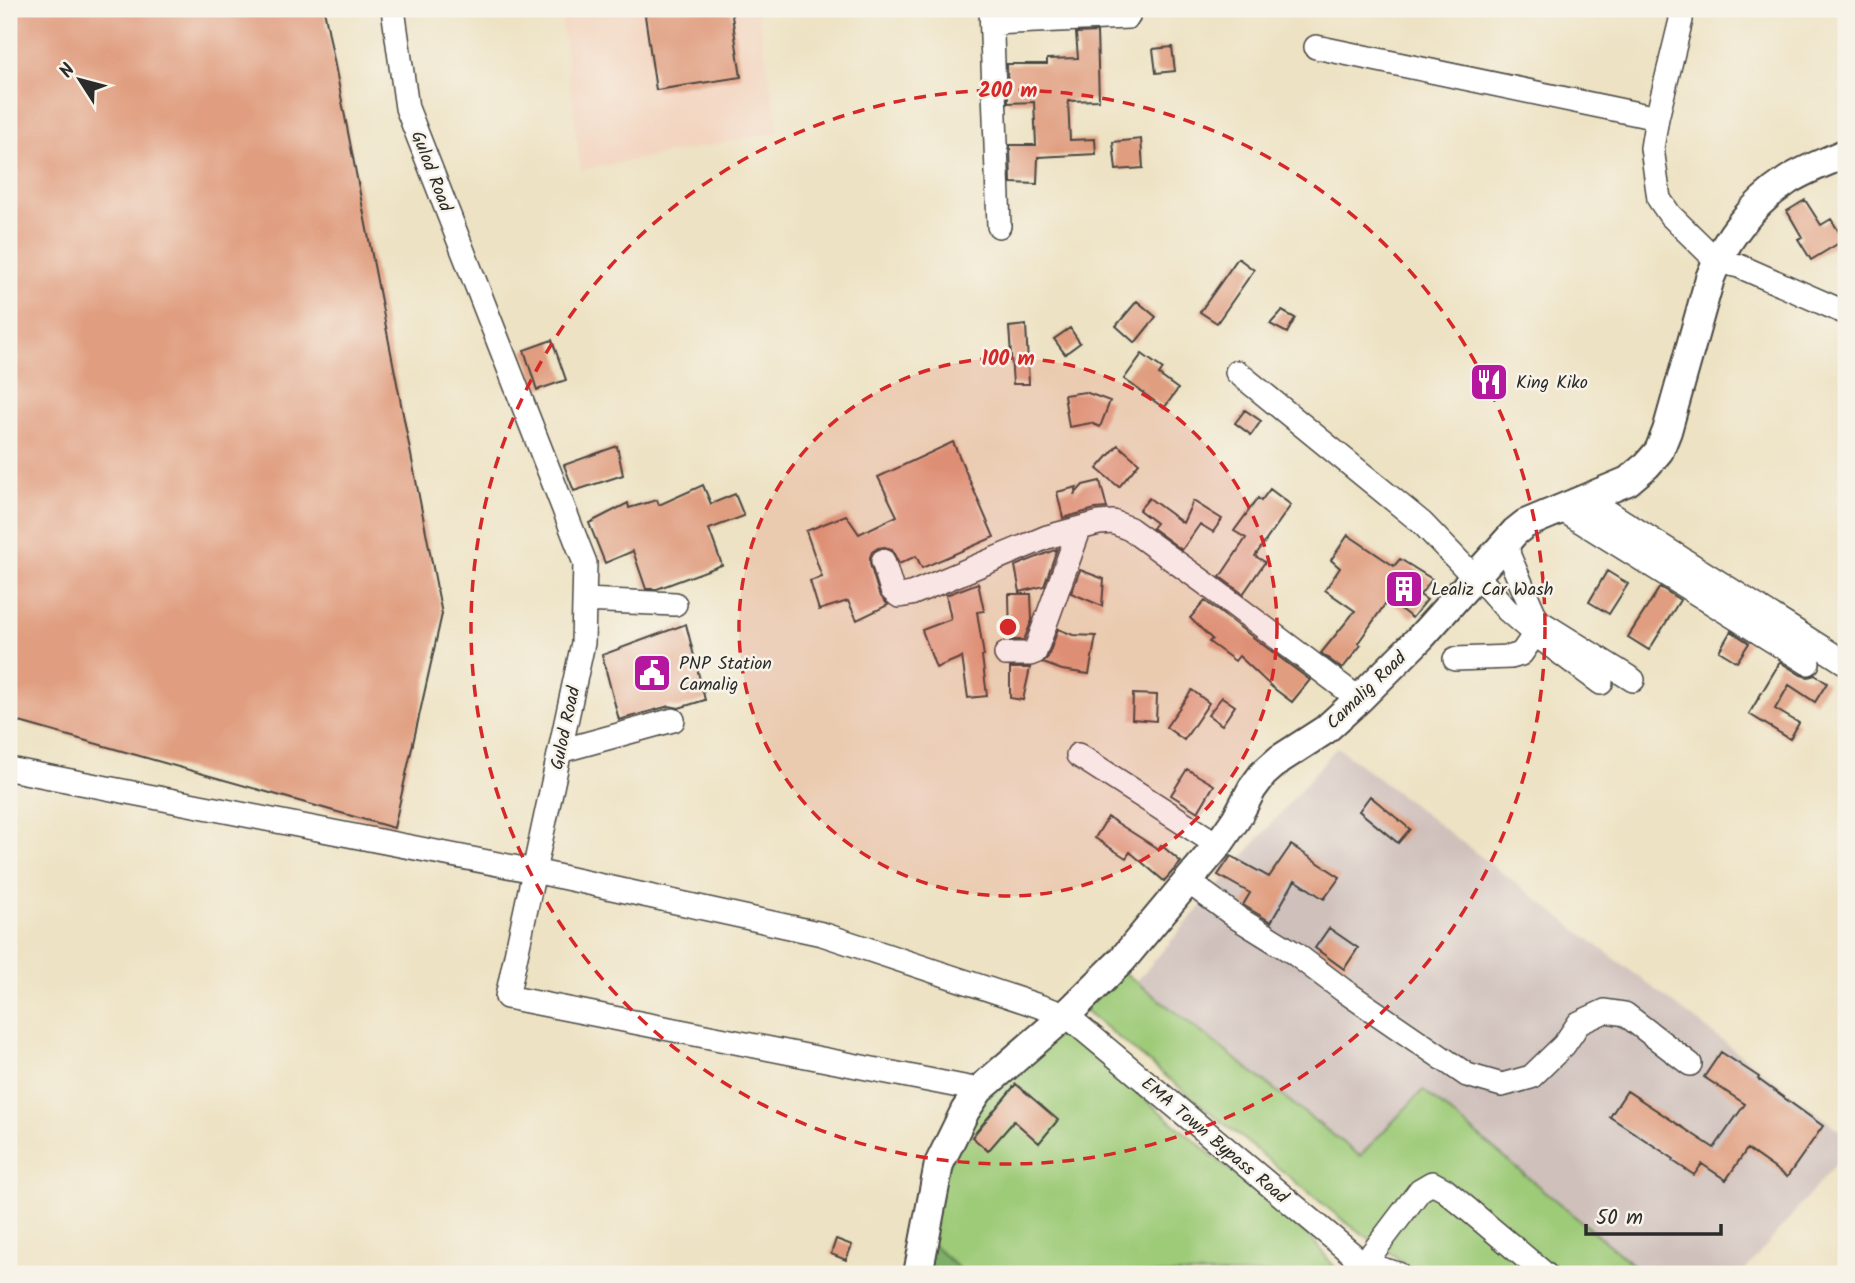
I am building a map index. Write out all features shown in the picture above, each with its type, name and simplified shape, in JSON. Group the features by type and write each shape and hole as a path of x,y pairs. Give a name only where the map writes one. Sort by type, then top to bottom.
{"main road":[{"name":"Camalig Road","path":"918,1274 939,1164 965,1111 979,1090 1066,1015 1122,960 1218,845 1263,774 1280,759 1325,730 1359,699 1421,637 1507,540 1525,524 1628,481 1647,466 1659,451 1667,431 1717,261 1749,212 1768,196 1788,180 1846,153"}],"street":[{"name":"Gulod Road","path":"393,9 407,108 584,563 583,643 507,997 979,1090"},
{"path":"1680,9 1681,20 1652,148 1659,198 1670,215 1717,261 1739,266 1846,313"},
{"path":"999,226 992,16 1128,17"},
{"path":"1317,47 1657,118"},
{"path":"1237,372 1422,523 1507,610 1535,634 1601,683"},
{"path":"1574,504 1808,663"},
{"path":"1574,504 1846,663"},
{"path":"883,561 892,590 899,596 911,594 1047,537 1099,523 1113,522 1130,529 1359,699"},
{"path":"1006,654 1035,652 1079,530"},
{"path":"1507,540 1509,556 1537,620 1633,680"},
{"path":"584,600 675,604"},
{"path":"1455,659 1511,657 1521,654 1535,634"},
{"path":"560,751 673,720"},
{"path":"1078,755 1218,845"},
{"path":"9,769 534,871 821,934 1066,1015"},
{"path":"1189,882 1467,1075 1502,1085 1531,1077 1564,1045 1579,1023 1605,1011 1625,1014 1690,1064"},
{"name":"EMA Town Bypass Road","path":"1066,1015 1366,1269 1398,1274"},
{"path":"1366,1269 1420,1190 1432,1182 1545,1274"}],"shaded area":[{"path":"560,9 757,9 779,132 581,170"},
{"path":"1337,747 1846,1135 1846,1152 1742,1274 1644,1274 1423,1091 1360,1156 1137,981"}],"green space":[{"path":"1116,966 1360,1156 1423,1090 1644,1274 1420,1274 1344,1221 1077,1004"},
{"path":"1055,1024 1311,1238 1340,1274 963,1274 924,1237 965,1111"},
{"path":"924,1237 965,1274 918,1274"}],"building":[{"path":"9,9 324,9 442,614 394,828 9,719"},
{"path":"644,9 731,9 741,77 656,90"},
{"path":"1097,32 1099,100 1068,101 1070,140 1095,139 1096,154 1038,157 1037,184 1011,183 1010,145 1036,145 1034,102 1008,103 1007,64 1047,64 1047,59 1078,58 1076,33"},
{"path":"1172,47 1175,71 1156,73 1153,49"},
{"path":"1141,139 1143,168 1116,170 1113,142"},
{"path":"1805,200 1821,225 1831,219 1844,240 1811,260 1798,239 1802,237 1787,211"},
{"path":"1238,258 1254,270 1217,323 1200,312"},
{"path":"1137,301 1156,317 1135,343 1116,326"},
{"path":"1282,311 1295,318 1287,333 1270,324"},
{"path":"1026,325 1029,384 1013,384 1009,327"},
{"path":"1070,328 1080,343 1065,354 1054,339"},
{"path":"552,340 566,380 537,390 524,350"},
{"path":"1142,354 1163,369 1159,375 1178,389 1164,408 1124,379"},
{"path":"1085,392 1110,401 1100,427 1091,423 1069,427 1064,395"},
{"path":"1245,410 1261,421 1251,435 1235,423"},
{"path":"953,442 994,537 922,568 916,556 899,564 892,550 878,548 872,552 870,564 879,594 888,605 857,620 848,601 819,610 810,581 822,577 806,531 846,515 859,534 897,516 878,477"},
{"path":"1118,445 1139,463 1119,487 1097,469"},
{"path":"617,446 623,475 574,491 564,465"},
{"path":"1100,481 1107,508 1063,518 1057,492 1077,487 1074,495 1083,485"},
{"path":"703,485 711,504 735,494 744,516 709,529 722,565 657,589 646,589 633,551 605,563 589,523 628,503 629,508 657,500 659,505"},
{"path":"1270,489 1291,505 1255,556 1265,562 1243,594 1220,577 1246,538 1234,531 1258,498 1261,501"},
{"path":"1149,498 1183,523 1193,501 1222,519 1213,532 1200,524 1182,550 1152,528 1156,523 1139,510"},
{"path":"1348,535 1394,566 1400,559 1432,579 1420,595 1427,600 1412,618 1388,600 1358,643 1361,645 1342,669 1321,653 1355,611 1325,590 1340,568 1331,560"},
{"path":"1057,549 1044,586 1020,592 1015,566"},
{"path":"1080,570 1104,579 1102,606 1071,593"},
{"path":"1607,571 1628,584 1609,614 1589,602"},
{"path":"978,583 984,611 977,612 987,696 968,698 962,657 936,668 922,630 951,619 946,595"},
{"path":"1660,587 1680,600 1649,650 1628,637"},
{"path":"1009,594 1031,594 1032,620 1024,640 1010,640"},
{"path":"1205,601 1310,680 1292,702 1239,656 1235,661 1209,642 1212,639 1190,618"},
{"path":"686,624 705,700 679,708 669,706 619,720 602,655"},
{"path":"1058,629 1073,635 1096,636 1089,674 1062,670 1043,663 1048,657"},
{"path":"1731,631 1749,643 1737,662 1719,651"},
{"path":"1780,662 1801,675 1815,675 1827,683 1815,702 1789,685 1775,709 1799,723 1790,739 1749,714"},
{"path":"1010,668 1030,668 1023,700 1010,698"},
{"path":"1192,690 1209,703 1184,740 1166,727"},
{"path":"1133,694 1157,695 1156,721 1132,719"},
{"path":"1222,697 1235,706 1222,725 1208,715"},
{"path":"1187,769 1214,785 1198,812 1171,795"},
{"path":"1370,796 1410,829 1398,843 1359,811"},
{"path":"1108,817 1158,849 1161,845 1181,862 1164,881 1130,852 1126,858 1095,838"},
{"path":"1291,845 1340,877 1324,899 1295,880 1271,922 1243,905 1250,893 1218,875 1231,856 1269,877"},
{"path":"1329,928 1358,948 1344,969 1315,948"},
{"path":"1721,1052 1823,1126 1787,1177 1747,1149 1726,1180 1702,1164 1694,1175 1610,1117 1627,1091 1714,1148 1745,1104 1704,1077"},
{"path":"1016,1084 1058,1120 1039,1143 1014,1121 988,1151 972,1137"},
{"path":"836,1239 852,1245 846,1260 831,1254"}],"place":[{"name":"King Kiko","path":"1489,382"},
{"name":"Lealiz Car Wash","path":"1404,589"},
{"name":"PNP Station Camalig","path":"652,673"}]}
